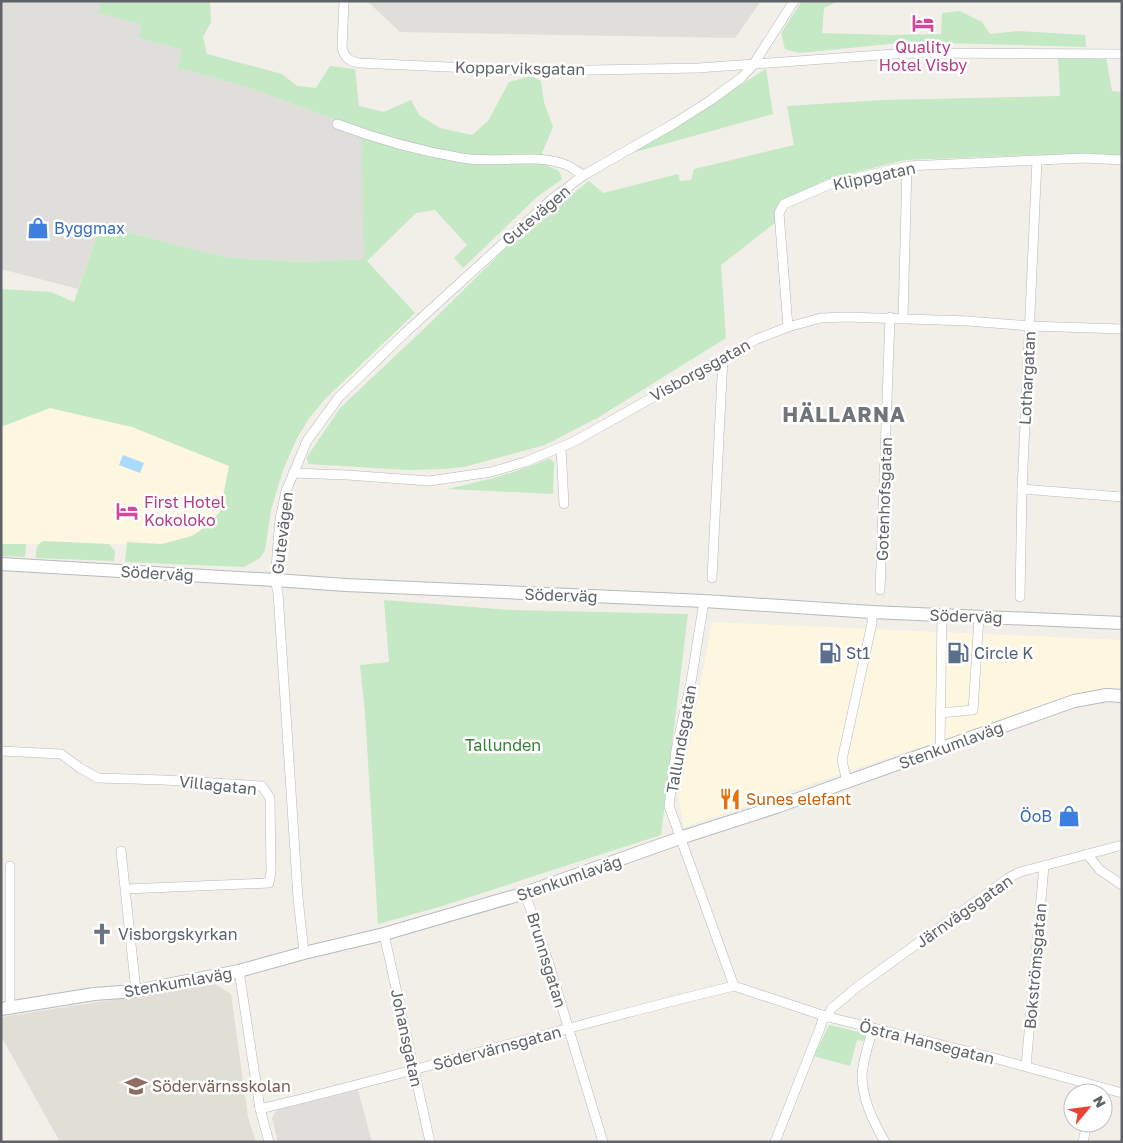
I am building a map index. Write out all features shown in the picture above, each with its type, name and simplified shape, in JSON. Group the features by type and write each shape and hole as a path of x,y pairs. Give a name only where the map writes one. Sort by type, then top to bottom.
{"street":[{"name":"Kopparviksgatan","path":"344,1 342,48 344,55 350,61 359,63 531,71 698,68 908,53 1121,54"},
{"path":"753,65 794,1"},
{"name":"Gutevägen","path":"304,953 298,898 278,593 275,580 280,519 286,491 307,440 339,397 515,231 552,199 584,176 675,123 725,91 753,65"},
{"name":"Gutevägen","path":"337,124 380,138 462,158 489,161 543,160 566,164 584,176"},
{"name":"Klippgatan","path":"788,326 779,213 784,204 828,185 908,166 1085,158 1122,160"},
{"name":"Lothargatan","path":"1020,597 1022,489 1036,160"},
{"path":"903,318 908,166"},
{"name":"Visborgsgatan","path":"292,473 429,481 491,472 525,462 561,448 757,339 788,326 821,318 890,317 1030,326 1122,329"},
{"name":"Gotenhofsgatan","path":"880,590 890,317"},
{"path":"712,578 723,357"},
{"path":"561,448 564,504"},
{"path":"1022,489 1122,497"},
{"name":"Söderväg","path":"1,564 356,586 704,601 872,612 1122,623"},
{"name":"Tallundsgatan","path":"704,601 691,682 676,750 669,806 734,986"},
{"path":"847,782 842,760 872,623 872,612"},
{"path":"940,749 942,615"},
{"path":"940,713 973,710 979,617"},
{"name":"Stenkumlaväg","path":"5,1008 94,994 136,991 239,971 384,934 526,893 1074,701 1107,695 1122,696"},
{"name":"Villagatan","path":"1,751 61,754 98,778 262,786 270,798 271,872 269,883 126,888"},
{"name":"Järnvägsgatan","path":"775,1142 826,1016 831,1009 857,986 1010,877 1020,872 1122,845"},
{"path":"121,852 136,991"},
{"path":"1087,854 1100,870 1122,885"},
{"path":"5,1008 10,866"},
{"name":"Bokströmsgatan","path":"1026,1066 1044,866"},
{"name":"Brunnsgatan","path":"526,893 603,1142"},
{"name":"Johansgatan","path":"384,934 430,1142"},
{"path":"239,971 260,1109 269,1142"},
{"name":"Östra Hansegatan","path":"734,986 826,1016 1026,1066 1076,1083"},
{"name":"Södervärnsgatan","path":"260,1109 643,1008 734,986"},
{"path":"873,1028 863,1068 863,1086 873,1121 884,1142"}],"shaded area":[{"path":"1,1 100,1 98,13 143,24 138,38 182,50 177,68 244,86 361,129 365,259 301,262 224,257 100,225 78,289 1,269"},
{"path":"367,1 761,1 735,38 400,32"},
{"path":"50,408 132,427 229,466 220,512 204,528 192,536 162,544 1,544 1,427"},
{"path":"712,622 1122,640 1122,691 917,748 684,827 679,800"},
{"name":"Södervärnsskolan","path":"215,984 231,994 248,1117 256,1142 60,1142 1,1036 1,1017"},
{"path":"358,1090 372,1142 278,1142 272,1118 277,1110"}],"green space":[{"path":"100,1 210,1 211,22 203,37 207,54 282,74 297,86 316,88 330,66 355,69 359,106 384,112 411,100 419,115 440,128 472,135 488,121 509,82 531,76 541,81 544,102 553,127 542,153 548,166 559,171 562,179 537,197 463,268 454,258 467,245 435,210 416,213 367,261 415,313 326,398 310,417 297,438 283,470 271,510 265,550 260,558 244,567 125,562 127,542 162,544 192,536 204,528 220,512 229,466 132,427 50,408 1,427 1,289 51,292 74,302 100,225 224,257 301,262 364,259 361,129 244,86 177,68 182,50 138,38 142,24 98,13"},
{"path":"802,1 838,1 824,8 822,33 941,34 942,13 960,11 982,22 990,34 1019,31 1085,35 1086,47 909,42 799,53 785,49 781,33"},
{"path":"1058,55 1106,57 1112,91 1122,92 1122,156 1086,154 904,160 826,180 782,201 775,211 776,222 721,265 726,338 599,417 545,445 464,467 408,470 308,464 307,457 340,408 517,237 589,181 603,193 678,174 680,181 691,180 694,169 794,145 787,106 881,100 1060,96"},
{"path":"766,69 773,114 628,154"},
{"path":"550,458 554,463 553,494 448,489 487,480"},
{"path":"43,541 109,544 115,551 114,561 36,558 37,548"},
{"path":"1,544 26,544 25,557 1,556"},
{"name":"Tallunden","path":"384,600 510,610 688,614 661,835 439,907 378,924 365,713 360,665 389,662"},
{"path":"829,1025 868,1034 865,1041 857,1040 850,1066 814,1056"}],"water":[{"path":"123,455 144,463 140,473 119,465"}],"place":[{"name":"Quality Hotel Visby","path":"923,23"},
{"name":"Byggmax","path":"38,228"},
{"name":"First Hotel Kokoloko","path":"127,511"},
{"name":"St1","path":"830,653"},
{"name":"Circle K","path":"958,653"},
{"name":"Sunes elefant","path":"730,799"},
{"name":"ÖoB","path":"1069,816"},
{"name":"Visborgskyrkan","path":"102,934"},
{"name":"Södervärnsskolan","path":"136,1086"}],"district":[{"name":"HÄLLARNA","path":"844,415"}]}
